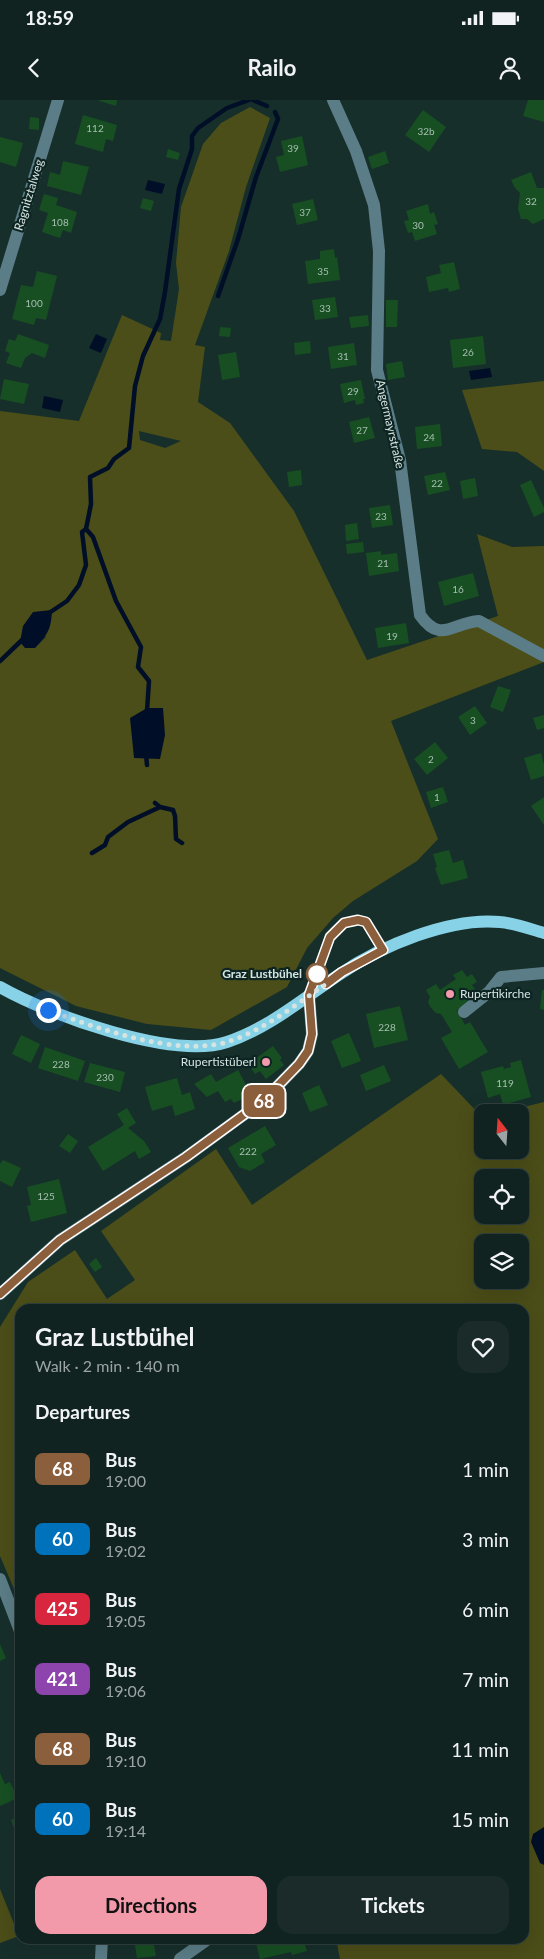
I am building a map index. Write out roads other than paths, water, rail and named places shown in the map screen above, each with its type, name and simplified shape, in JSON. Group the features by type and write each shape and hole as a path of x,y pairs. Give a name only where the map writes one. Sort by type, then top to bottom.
{"main road":[{"path":"0,987 23,1000 107,1030 164,1044 194,1047 227,1042 244,1035 260,1027 342,972 383,950 447,927 470,923 500,922 544,932"}],"street":[{"name":"Ragnitztalweg","path":"0,290 58,100"},
{"name":"Angermayrstraße","path":"333,100 356,151 374,205 379,251 377,370 400,460 420,615 426,623 442,631 449,631 473,621 479,621 544,656"},
{"path":"464,1012 489,992 502,977 544,973"},
{"path":"0,1294 60,1240 186,1157 264,1100 299,1064 308,1051 312,1034 309,995"},
{"path":"0,1579 15,1619"},
{"path":"101,1959 102,1944"},
{"path":"180,1959 201,1944"}],"water":[{"path":"148,180 165,184 162,194 145,190"},
{"path":"96,334 107,339 101,353 89,348"},
{"path":"490,368 492,377 471,380 469,371"},
{"path":"44,396 63,400 60,412 42,408"},
{"path":"52,610 51,623 46,635 35,648 25,648 20,642 23,626 33,612"},
{"path":"147,708 163,708 165,735 160,759 134,758 130,718"},
{"path":"544,1827 544,1865 540,1863 531,1842 533,1834"}],"waterway":[{"path":"147,711 149,681 138,667 141,647 116,601 93,537 86,529 91,504 90,477 108,468 114,459 129,448 135,386 143,356 160,319 179,189 192,149 192,136 198,128 227,108 249,100"},
{"path":"253,100 267,106"},
{"path":"218,296 238,239 256,177 278,119 275,112"},
{"path":"49,613 67,601 79,585 86,565 82,532 86,529"},
{"path":"0,661 22,640"},
{"path":"146,754 147,765"},
{"path":"155,803 160,807 173,810 176,839 182,843"},
{"path":"92,853 105,845 108,837 128,822 160,807"}],"place":[{"name":"Graz Lustbühel","path":"317,974"},
{"name":"Rupertikirche","path":"450,994"},
{"name":"Rupertistüberl","path":"266,1062"}]}
